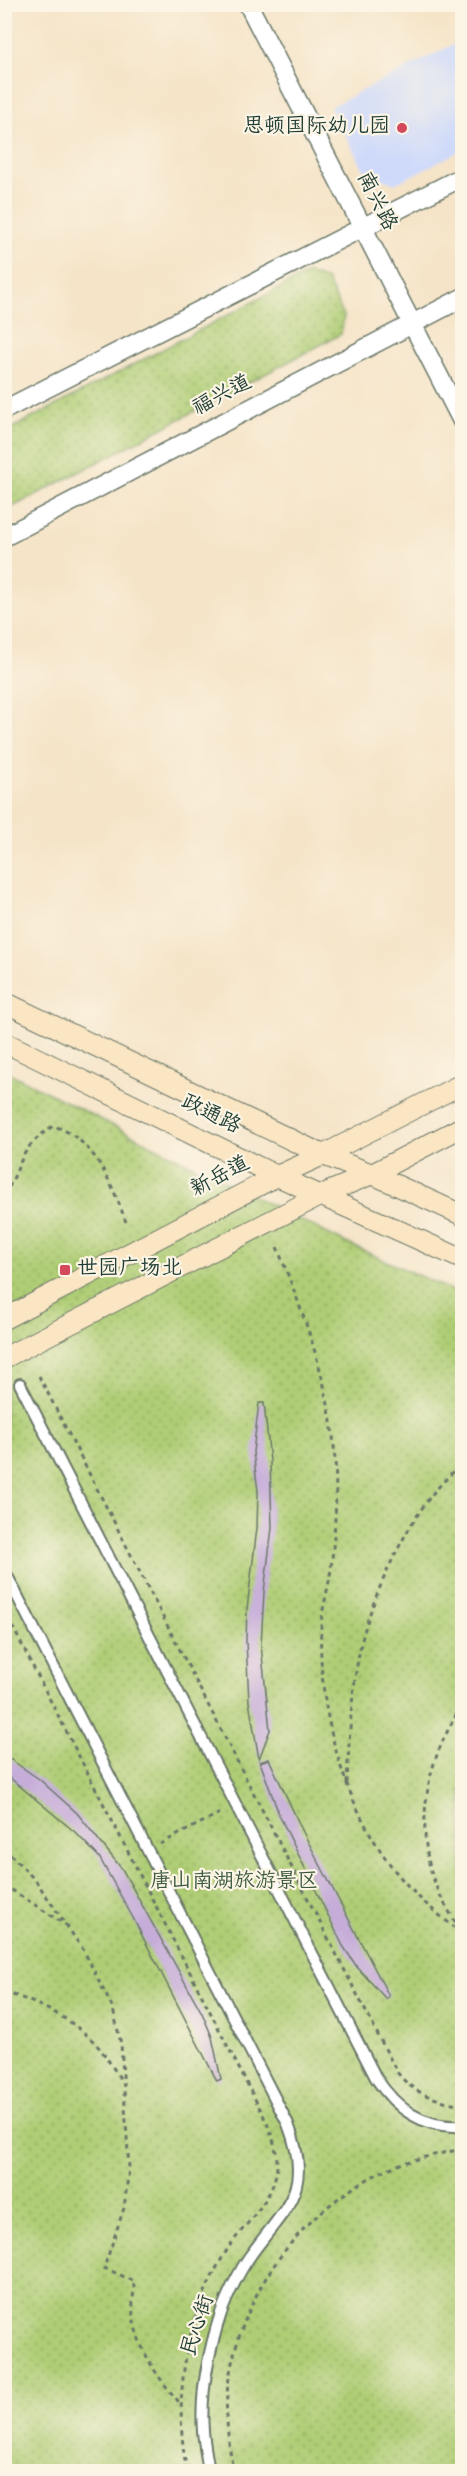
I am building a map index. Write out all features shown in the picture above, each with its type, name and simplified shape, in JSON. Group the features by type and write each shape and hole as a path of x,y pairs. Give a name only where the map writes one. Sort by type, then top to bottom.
{"main road":[{"name":"政通路","path":"4,1002 323,1155 372,1174 462,1215"},
{"name":"政通路","path":"4,1042 277,1176 462,1259"},
{"name":"新岳道","path":"4,1319 277,1176 462,1084"},
{"path":"4,1358 321,1195 372,1174 462,1127"}],"street":[{"name":"南兴路","path":"248,4 462,421"},
{"path":"4,410 462,177"},
{"name":"福兴道","path":"4,537 462,298"},
{"path":"20,1384 376,2078 389,2097 403,2110 420,2119 449,2127 462,2126"},
{"name":"民心街","path":"4,1570 297,2146 297,2184 287,2210 249,2257 222,2311 206,2369 202,2429 209,2472"}],"path":[{"path":"4,1195 26,1148 36,1137 53,1126 65,1130 85,1147 100,1165 126,1222"},
{"path":"277,1247 317,1353 335,1458 331,1568 321,1623 320,1674 347,1788 389,1864 409,1888 461,1933"},
{"path":"39,1376 397,2072 405,2082 430,2098 462,2105"},
{"path":"347,1788 350,1718 359,1652 371,1615 391,1563 415,1519 434,1492 462,1462"},
{"path":"4,1610 132,1858 272,2138 277,2166 269,2193 228,2248 204,2295 188,2345 180,2403 187,2472"},
{"path":"461,1933 435,1881 427,1851 425,1815 434,1765 441,1744 462,1704"},
{"path":"132,1858 254,1796"},
{"path":"4,1848 36,1881 84,1951 113,2009 121,2044 129,2169 123,2208 104,2268 134,2281 133,2315 140,2337 158,2376 180,2403"},
{"path":"4,1885 67,1926"},
{"path":"4,1992 63,2017 92,2040 122,2081"},
{"path":"233,2472 227,2431 228,2386 237,2342 253,2300 276,2260 305,2225 341,2196 380,2173 423,2157 462,2149"}],"shaded area":[{"name":"思顿国际幼儿园","path":"462,40 462,150 395,184 365,172 330,107"}],"green space":[{"path":"308,273 327,280 344,316 341,334 5,511 5,432"},
{"name":"唐山南湖旅游景区","path":"5,1071 346,1243 462,1295 462,2471 5,2471"}],"building":[{"path":"259,1403 264,1403 270,1461 272,1528 264,1592 261,1645 270,1730 259,1759 249,1702 246,1641 247,1609 257,1528 258,1491 253,1452"},
{"path":"4,1755 39,1779 77,1813 122,1869 202,2013 212,2037 221,2079 217,2081 99,1857 75,1832 4,1773"},
{"path":"269,1759 303,1832 389,1996 386,1999 357,1967 343,1946 280,1817 260,1762"}],"place":[{"name":"思顿国际幼儿园","path":"402,128"},
{"name":"世园广场北","path":"65,1270"}]}
